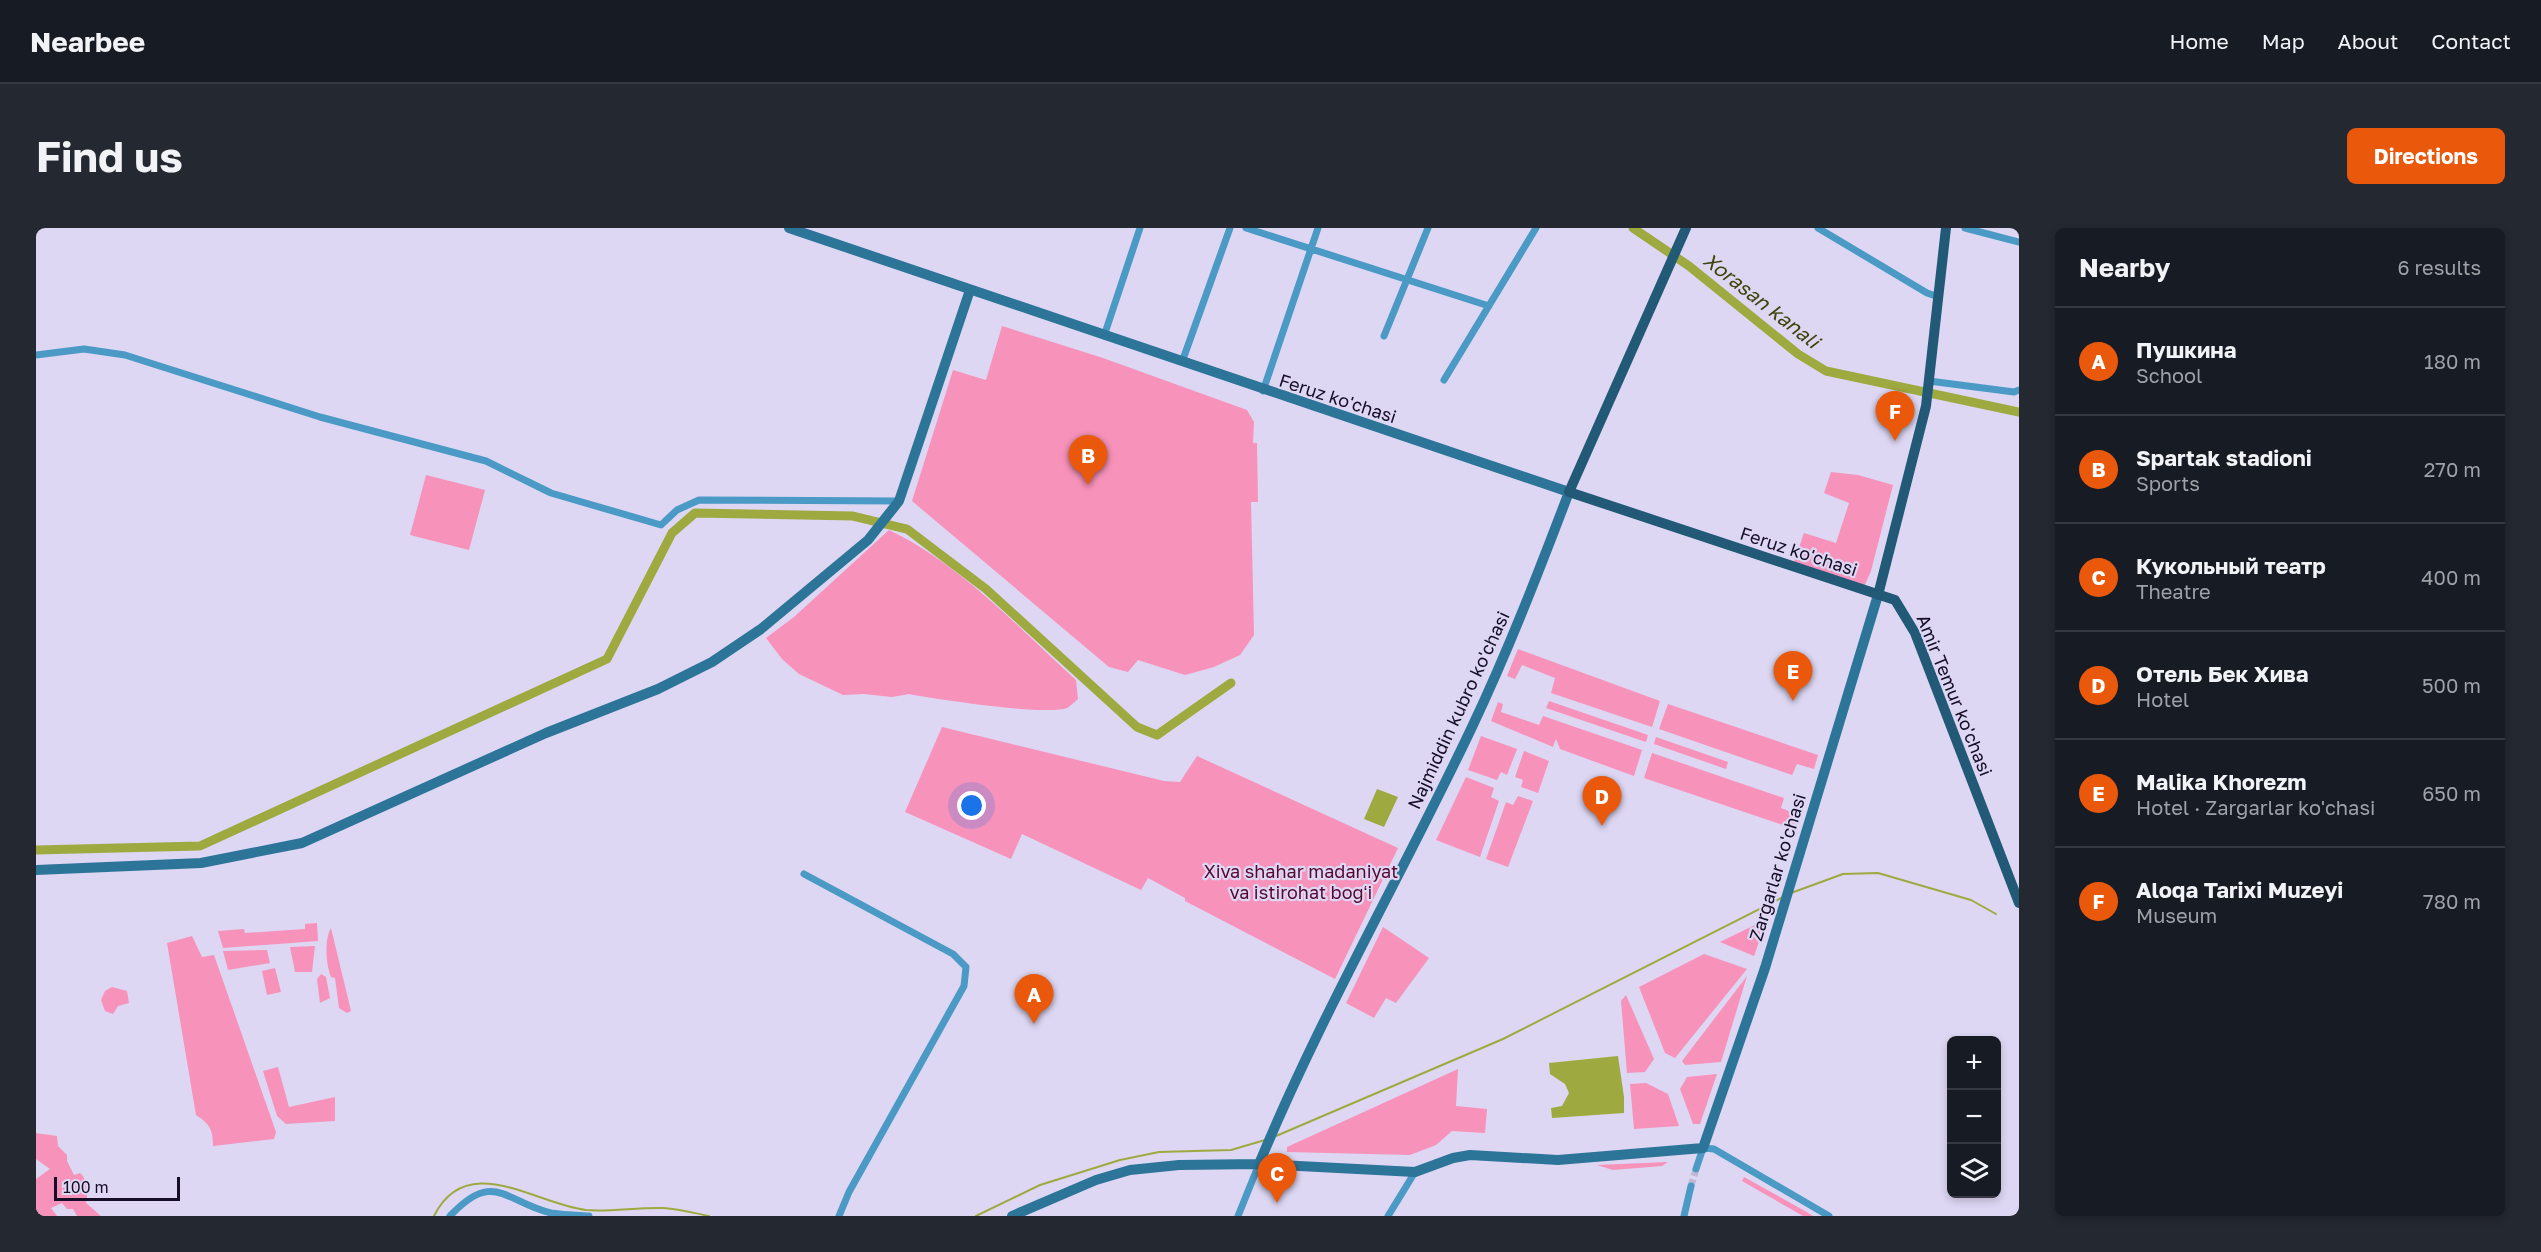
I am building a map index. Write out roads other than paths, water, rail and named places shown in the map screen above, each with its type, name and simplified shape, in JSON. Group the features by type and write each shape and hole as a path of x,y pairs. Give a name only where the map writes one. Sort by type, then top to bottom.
{"main road":[{"name":"Feruz ko'chasi","path":"789,228 1263,391 1878,595"},
{"path":"1878,595 1926,406 1946,228"},
{"name":"Najmiddin kubro ko'chasi","path":"1259,1164 1273,1131 1472,726 1569,492 1682,230"},
{"path":"36,870 201,863 302,843 546,733 658,689 712,662 761,629 869,538 891,514 899,501 970,290"},
{"name":"Zargarlar ko'chasi","path":"1703,1148 1765,968 1788,884 1878,595"},
{"name":"Amir Temur ko'chasi","path":"1878,595 1895,600 1915,633 2019,903"},
{"path":"1012,1216 1059,1194 1130,1170 1179,1165 1259,1164 1415,1172 1453,1158 1470,1155 1558,1160 1703,1148"}],"street":[{"path":"1104,336 1140,228"},
{"path":"1182,362 1230,228"},
{"path":"1246,228 1489,306"},
{"path":"1263,391 1318,228"},
{"path":"1384,336 1428,228"},
{"path":"1444,380 1536,228"},
{"path":"1818,228 1927,293 1939,297"},
{"path":"1965,228 2019,242"},
{"path":"36,355 84,349 125,355 320,417 486,461 551,493 661,525 677,510 699,500 899,501"},
{"path":"1929,381 2014,392 2019,390"},
{"path":"804,874 953,954 966,967 964,986 849,1191 839,1216"},
{"path":"1696,1169 1703,1148 1714,1149 1829,1216"},
{"path":"1238,1216 1259,1164"},
{"path":"1388,1216 1415,1172"},
{"path":"1684,1216 1692,1186"},
{"path":"450,1216 468,1197 484,1192 512,1195 550,1212 589,1216"}],"waterway":[{"name":"Xorasan kanali","path":"1633,228 1689,266 1798,354 1826,371 2019,412"},
{"path":"36,850 200,846 607,659 672,533 695,513 853,516 907,529 986,589 1137,727 1157,735 1231,683"},
{"path":"1791,893 1843,874 1878,873 1971,900 1996,914"},
{"path":"1276,1136 1503,1039 1783,897"},
{"path":"976,1216 1040,1185 1120,1160 1159,1152 1231,1150 1265,1140"},
{"path":"434,1216 448,1197 464,1186 483,1184 503,1186 586,1210 664,1208 709,1216"}],"tunnel":[{"path":"1691,1186 1696,1169"}],"place":[{"name":"Aloqa Tarixi Muzeyi","path":"1895,441"},
{"name":"Spartak stadioni","path":"1088,485"},
{"name":"Malika Khorezm","path":"1793,701"},
{"name":"Отель Бек Хива","path":"1602,826"},
{"name":"Пушкина","path":"1034,1024"},
{"name":"Кукольный театр","path":"1277,1203"}],"park label":[{"name":"Xiva shahar madaniyat va istirohat bogʻi","path":"1301,881"}]}
